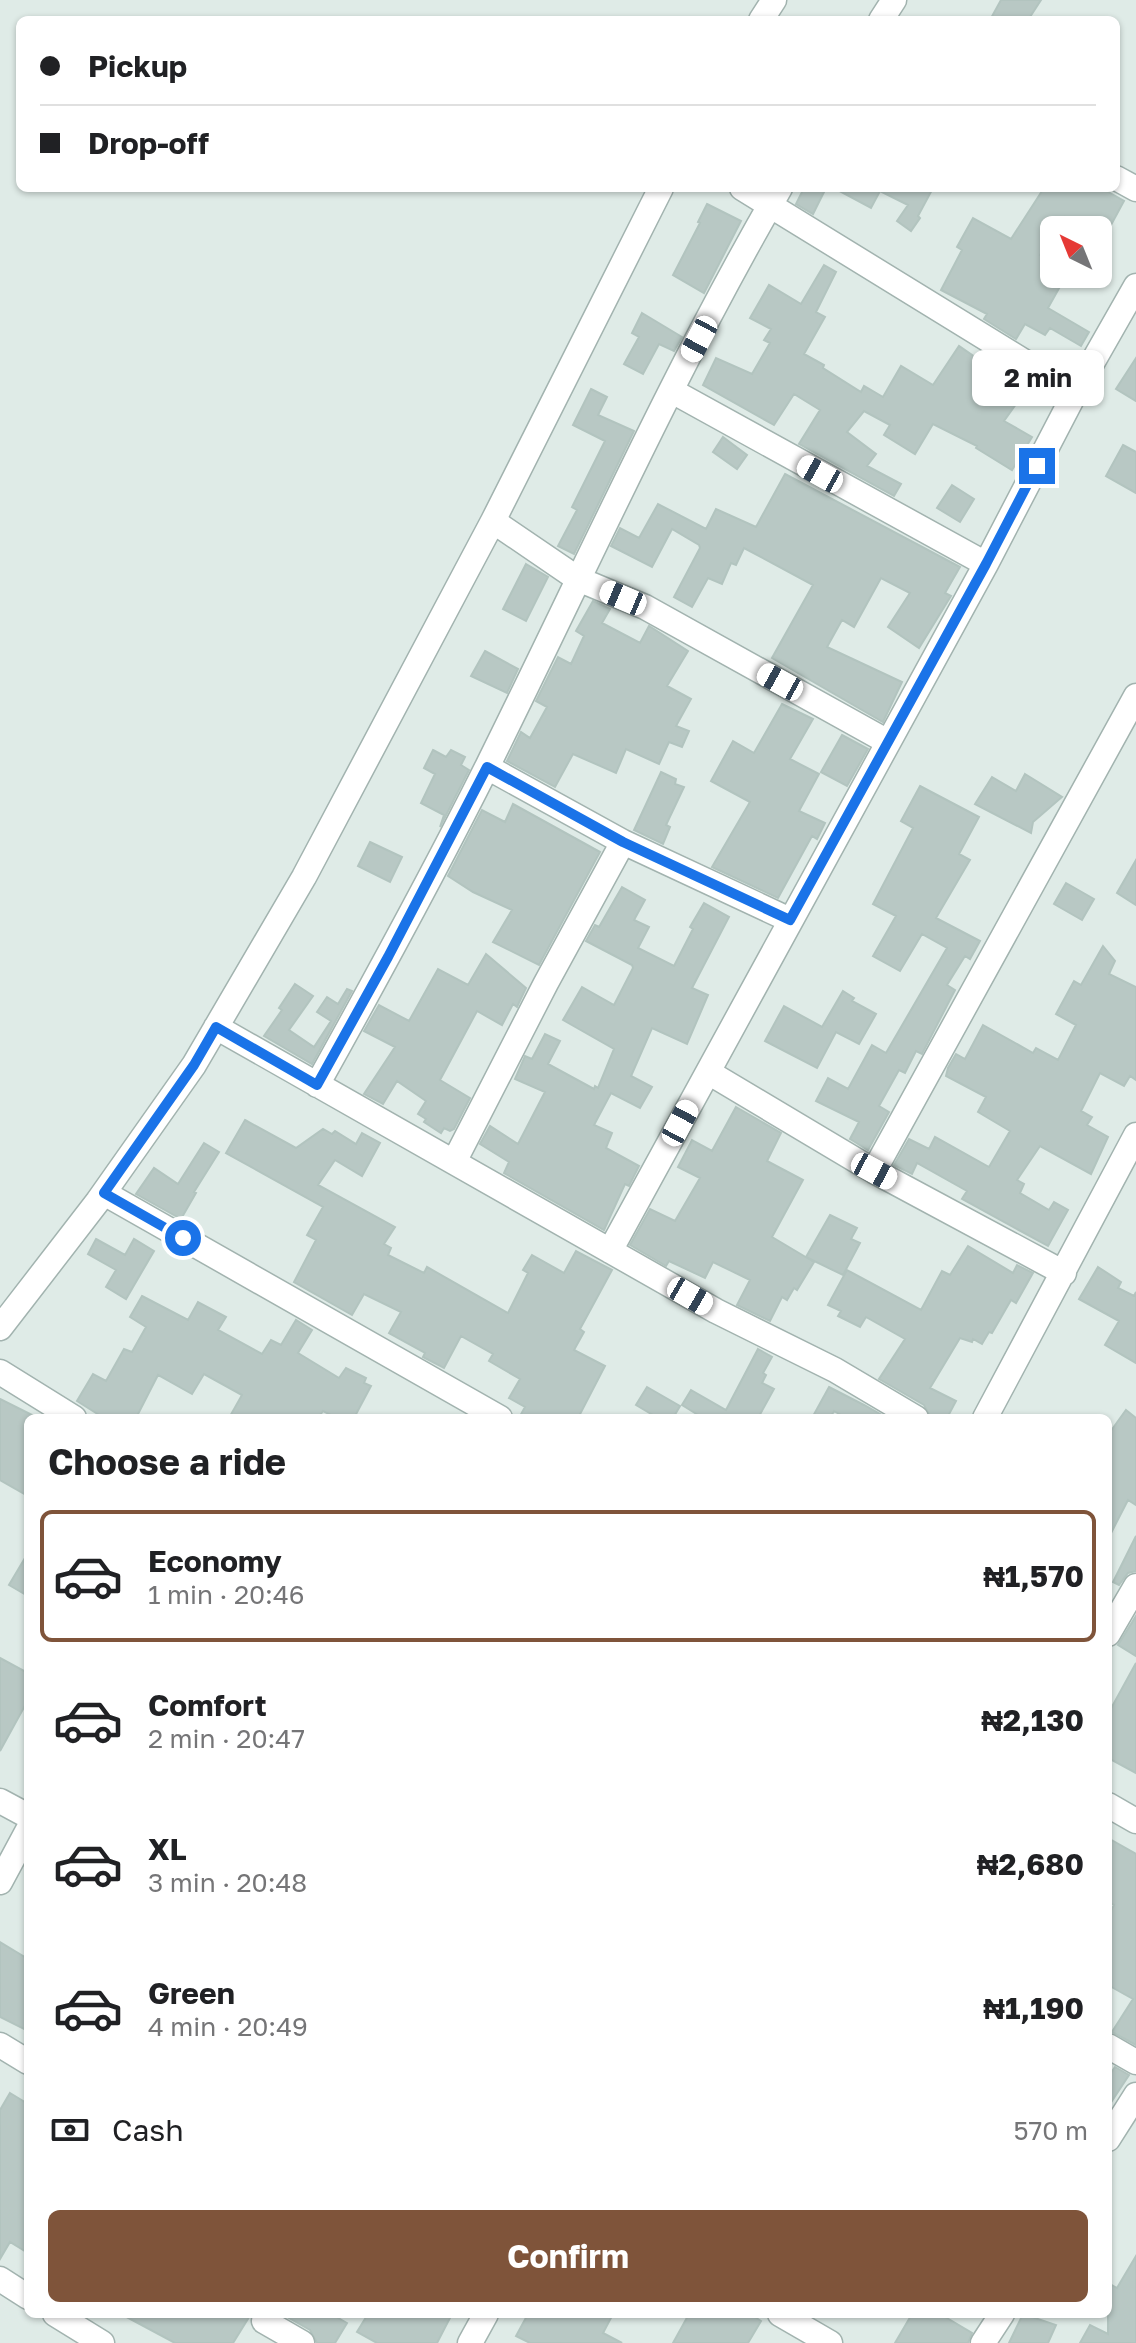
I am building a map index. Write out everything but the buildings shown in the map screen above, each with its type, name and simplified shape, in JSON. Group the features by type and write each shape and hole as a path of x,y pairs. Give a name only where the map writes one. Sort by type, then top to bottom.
{"street":[{"path":"0,1328 104,1193 194,1065 304,877 493,521 659,192"},
{"path":"317,1085 487,767 672,391 776,196 1075,393"},
{"path":"610,1251 986,564 1075,393 1134,296"},
{"path":"672,391 986,564"},
{"path":"493,521 578,579 645,607 888,742"},
{"path":"874,1171 1136,696"},
{"path":"487,767 623,842 790,920"},
{"path":"454,1162 623,842"},
{"path":"216,1027 716,1311 835,1370 909,1414"},
{"path":"708,1072 874,1171 1064,1273"},
{"path":"987,1414 1136,1135"},
{"path":"104,1193 493,1414"},
{"path":"0,1372 68,1414"},
{"path":"1112,1627 1136,1586"},
{"path":"0,1801 24,1814"},
{"path":"1112,1807 1136,1821"},
{"path":"0,1882 24,1837"},
{"path":"0,2045 24,2060"},
{"path":"1112,2048 1136,2062"},
{"path":"1112,2133 1136,2095"},
{"path":"0,2279 24,2294"},
{"path":"61,2318 102,2343"},
{"path":"470,2343 484,2318"},
{"path":"787,2318 830,2343"},
{"path":"983,2343 999,2318"},
{"path":"262,2326 302,2343"}],"route":[{"path":"183,1238 104,1193 194,1065 216,1027 317,1085 487,767 623,842 790,920 1037,466"}]}
